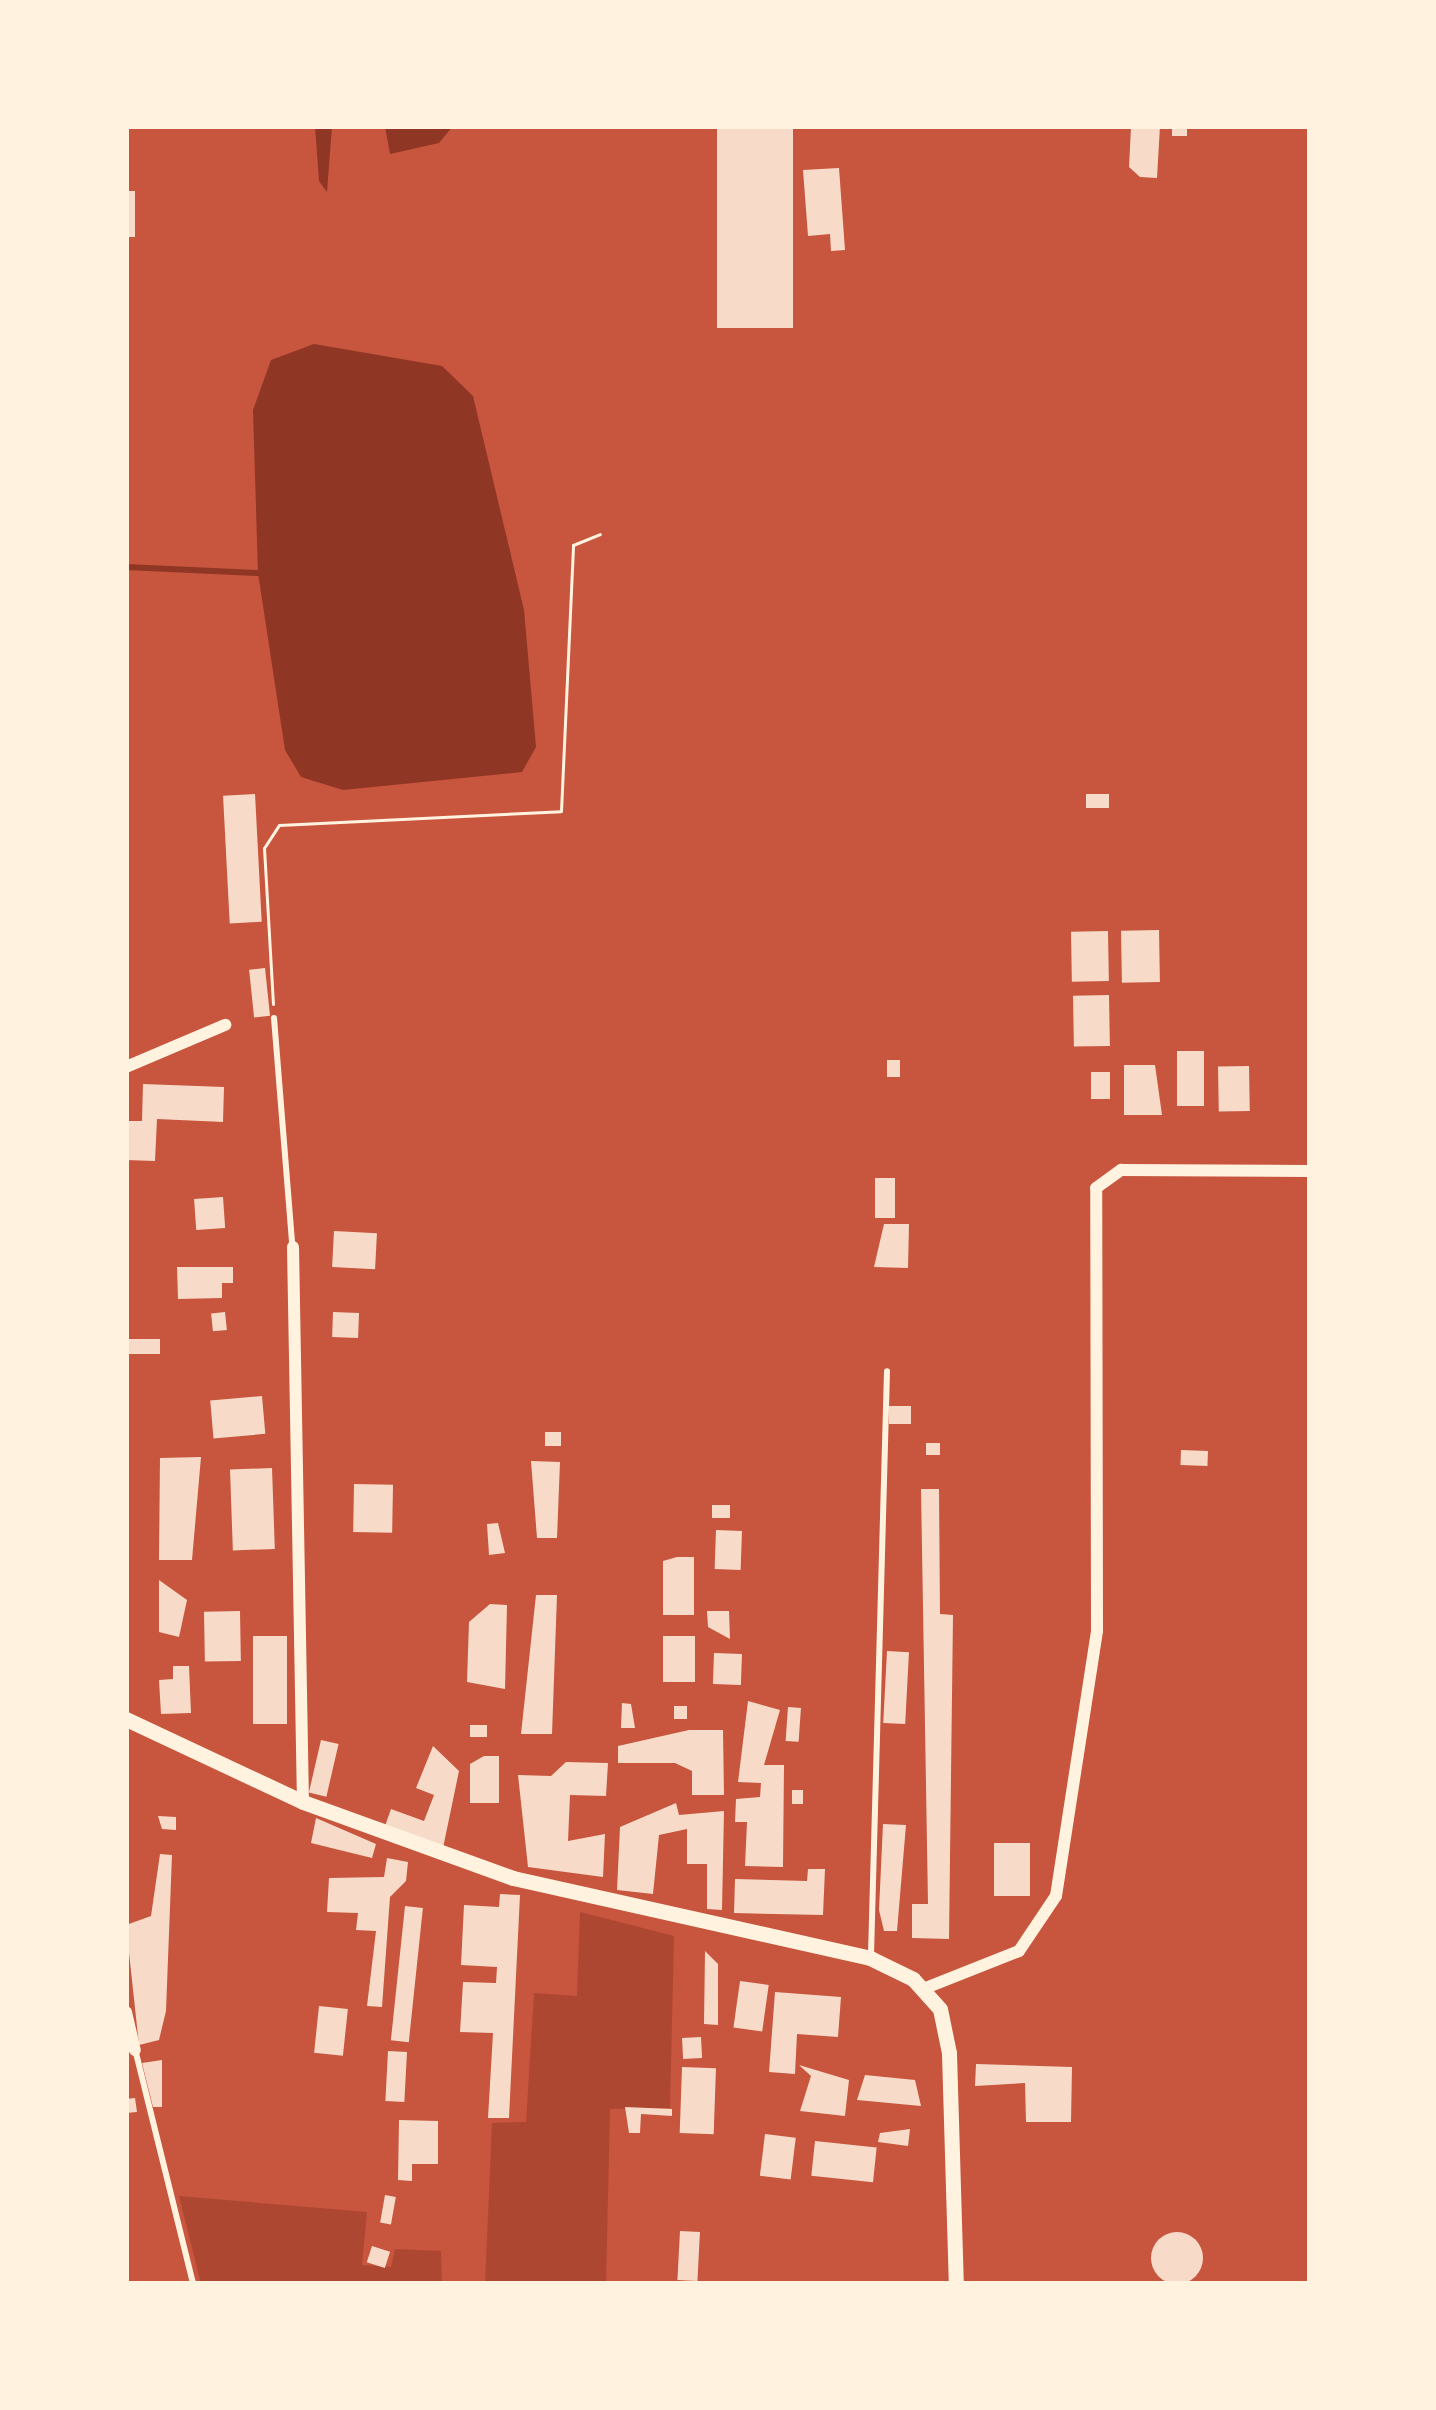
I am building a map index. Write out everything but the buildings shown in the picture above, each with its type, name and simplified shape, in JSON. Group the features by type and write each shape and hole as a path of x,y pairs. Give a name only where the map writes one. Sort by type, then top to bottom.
{"street":[{"path":"126,1067 225,1025"},
{"path":"923,1989 1019,1952 1056,1896 1097,1630 1096,1189 1121,1170 1310,1171"},
{"path":"292,1247 303,1802"},
{"path":"126,1719 303,1802 513,1878 871,1958 923,1989 949,2053 956,2284"},
{"path":"126,2012 135,2050"}],"lane":[{"path":"274,1018 292,1247"},
{"path":"871,1958 887,1371"},
{"path":"135,2050 193,2284"}],"path":[{"path":"274,1018 264,848 279,825 561,811 573,545 600,534"}],"shaded area":[{"path":"315,126 332,126 327,192 319,181"},
{"path":"385,126 453,126 439,143 390,154"},
{"path":"314,344 442,366 473,396 524,610 536,747 522,772 343,790 301,777 285,750 258,573 253,410 271,360"},
{"path":"580,1912 674,1936 670,2108 610,2109 606,2284 485,2284 492,2123 526,2122 534,1993 577,1996"},
{"path":"179,2196 367,2212 362,2265 391,2267 395,2249 441,2251 442,2284 201,2284"}],"waterway":[{"path":"126,567 258,573"}]}
